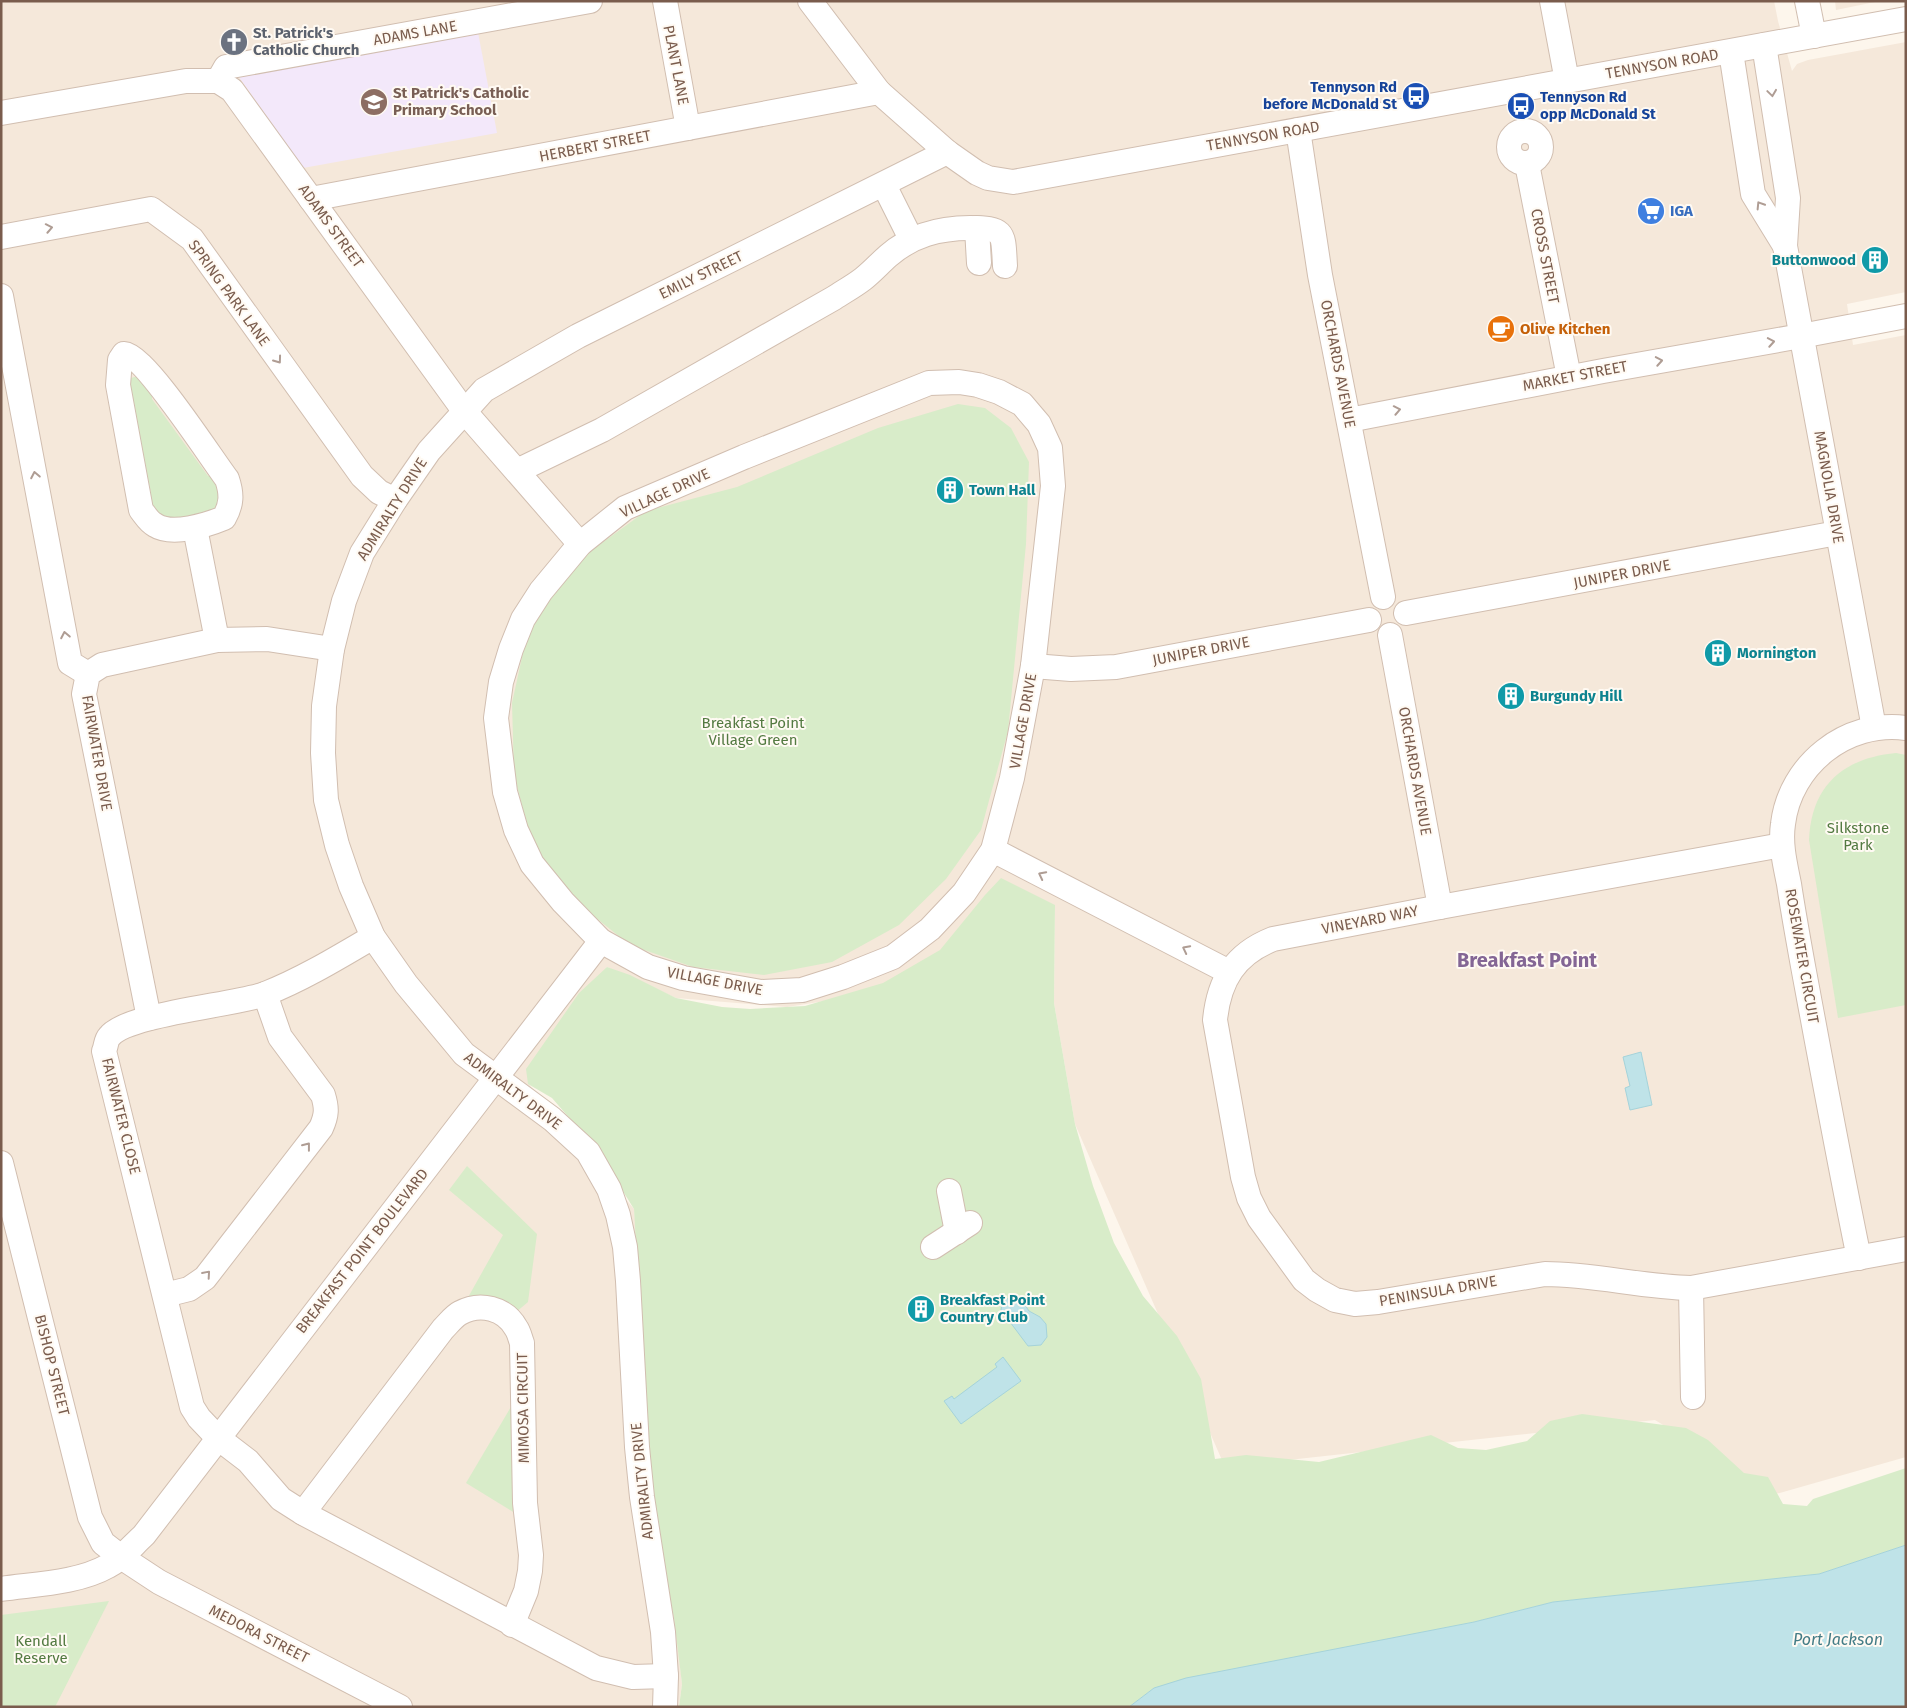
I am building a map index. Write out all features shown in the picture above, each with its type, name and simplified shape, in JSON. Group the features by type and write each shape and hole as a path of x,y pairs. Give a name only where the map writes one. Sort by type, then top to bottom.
{"street":[{"name":"ADAMS LANE","path":"218,81 226,67 590,1"},
{"name":"PLANT LANE","path":"665,1 688,128"},
{"name":"TENNYSON ROAD","path":"810,1 879,92 946,152 988,178 1013,182 1906,19"},
{"path":"1552,1 1566,82"},
{"path":"1807,1 1814,36"},
{"name":"MAGNOLIA DRIVE","path":"1764,45 1788,198 1785,246 1874,728"},
{"name":"MAGNOLIA DRIVE","path":"1730,52 1753,194 1785,246"},
{"path":"1,113 186,81 218,81"},
{"name":"ADAMS STREET","path":"218,81 232,90 465,412 580,544"},
{"name":"HERBERT STREET","path":"311,199 879,92"},
{"name":"ORCHARDS AVENUE","path":"1298,130 1320,275 1383,597"},
{"name":"EMILY STREET","path":"465,412 484,390 578,336 884,185 946,152"},
{"name":"CROSS STREET","path":"1527,164 1569,377"},
{"path":"884,185 911,239"},
{"name":"SPRING PARK LANE","path":"1,237 151,209 192,240 362,476 379,492 395,500"},
{"path":"977,228 979,263"},
{"path":"517,472 602,430 834,298 863,279 890,254 911,239 943,229 977,228 997,230 1001,235 1004,245 1005,266"},
{"path":"1,296 70,663 88,674"},
{"name":"MARKET STREET","path":"1349,420 1569,377 1906,316"},
{"path":"124,354 133,357 152,375 226,479 231,499 229,509 224,518 195,528 155,526 141,510 118,385 119,366 124,354"},
{"name":"VILLAGE DRIVE","path":"959,382 978,385 999,392 1022,404 1039,424 1050,448 1053,486 1033,666 1012,778 993,850 964,893 930,930 893,957 843,977 802,990 762,992 683,978 648,967 601,940 563,902 532,864 516,830 505,792 496,718 501,682 523,618 541,591 580,544 625,508 929,383 959,382"},
{"name":"ADMIRALTY DRIVE","path":"465,412 429,451 395,500 362,553 344,601 332,649 324,706 323,753 326,800 345,870 373,937 406,984 464,1054 552,1119 588,1152 609,1189 618,1215 628,1281 637,1447 642,1497 663,1632 666,1676 665,1707"},
{"path":"195,528 217,640"},
{"name":"JUNIPER DRIVE","path":"1406,613 1837,533"},
{"path":"1383,597 1396,598 1401,602 1406,613 1401,630 1390,635 1384,635 1374,630 1369,620 1368,614 1373,603 1383,597"},
{"name":"JUNIPER DRIVE","path":"1033,666 1071,670 1116,667 1369,620"},
{"name":"ORCHARDS AVENUE","path":"1390,635 1440,907"},
{"name":"FAIRWATER DRIVE","path":"149,1018 84,694 88,674 102,665 217,640 296,642 332,649"},
{"name":"ROSEWATER CIRCUIT","path":"1859,1258 1800,949 1782,845 1782,825 1786,805 1793,789 1805,770 1820,754 1837,742 1861,731 1874,728 1906,728"},
{"name":"VINEYARD WAY","path":"1229,972 1250,951 1273,939 1782,845"},
{"path":"993,850 1229,972"},
{"name":"FAIRWATER CLOSE","path":"218,1438 199,1418 192,1406 186,1388 165,1295 104,1051 109,1037 119,1029 149,1018 265,994 293,981 373,937"},
{"name":"BREAKFAST POINT BOULEVARD","path":"1,1589 89,1575 109,1566 144,1535 601,940"},
{"name":"PENINSULA DRIVE","path":"1229,972 1217,1000 1215,1020 1243,1177 1249,1198 1259,1218 1304,1280 1335,1300 1363,1303 1545,1274 1572,1274 1691,1288 1906,1250"},
{"path":"165,1295 189,1289 205,1278 321,1128 326,1117 327,1106 323,1095 280,1037 265,994"},
{"name":"BISHOP STREET","path":"1,1163 90,1517 103,1543 121,1557"},
{"path":"933,1248 963,1228 949,1191"},
{"path":"1691,1288 1693,1397"},
{"name":"MIMOSA CIRCUIT","path":"303,1513 443,1330 460,1313 479,1307 493,1309 506,1316 516,1328 522,1342 525,1503 531,1554 526,1591 512,1625"},
{"path":"218,1438 248,1461 281,1498 303,1513 512,1625 596,1668 633,1677 666,1676"},
{"name":"MEDORA STREET","path":"121,1557 159,1582 400,1707"}],"shaded area":[{"path":"1,1 1774,1 1792,71 1797,64 1808,60 1906,42 1906,292 1847,304 1853,345 1906,335 1906,1457 1776,1494 1655,1420 1225,1467 1075,1124 1054,1003 1055,905 971,926 889,991 787,1007 676,998 607,967 529,1084 634,1209 682,1684 679,1707 1,1707"},
{"path":"1835,1 1880,1 1836,10"},
{"name":"St Patrick's Catholic Primary School","path":"477,27 497,133 303,168 234,70"}],"green space":[{"path":"138,376 152,393 152,399 208,476 216,475 221,508 207,516 158,520 144,498 151,494 133,400 127,399 126,383 131,378"},
{"name":"Breakfast Point Village Green","path":"958,404 985,408 1011,428 1029,462 1026,544 1008,731 981,830 946,879 899,925 832,962 764,975 693,967 630,945 581,906 533,847 514,775 512,703 529,625 588,553 646,511 737,487 878,428"},
{"name":"Silkstone Park","path":"1896,753 1906,755 1906,1005 1838,1018 1809,840 1811,821 1823,790 1833,778 1846,768 1860,761"},
{"path":"1001,878 1055,905 1054,1003 1075,1124 1093,1186 1114,1243 1143,1296 1177,1336 1201,1379 1215,1459 1246,1455 1319,1462 1431,1435 1458,1448 1486,1450 1527,1441 1550,1421 1582,1414 1686,1428 1708,1440 1744,1473 1768,1477 1783,1504 1807,1506 1813,1499 1906,1468 1906,1545 1819,1574 1553,1602 1474,1622 1154,1688 1129,1707 679,1707 682,1684 674,1618 650,1493 634,1209 598,1151 552,1098 528,1084 526,1069 579,993 607,967 630,975 676,998 722,1007 750,1009 805,1006 883,983 940,950"},
{"path":"467,1166 537,1234 528,1302 515,1313 466,1301 503,1235 449,1190"},
{"path":"512,1405 518,1515 466,1483"},
{"name":"Kendall Reserve","path":"109,1601 55,1707 1,1707 1,1615"}],"water":[{"path":"1641,1052 1652,1105 1630,1110 1625,1088 1630,1086 1623,1057"},
{"path":"1015,1297 1021,1299 1029,1311 1040,1317 1046,1324 1047,1337 1041,1345 1028,1346 1001,1310 1005,1300"},
{"path":"1003,1357 1021,1381 961,1424 944,1401 952,1396 954,1399 997,1367 995,1364"},
{"name":"Port Jackson","path":"1906,1545 1906,1707 1129,1707 1154,1688 1186,1678 1474,1622 1553,1602 1819,1574"}],"place":[{"name":"St. Patrick's Catholic Church","path":"234,42"},
{"name":"Tennyson Rd before McDonald St","path":"1416,96"},
{"name":"St Patrick's Catholic Primary School","path":"374,102"},
{"name":"Tennyson Rd opp McDonald St","path":"1521,106"},
{"name":"IGA","path":"1651,211"},
{"name":"Buttonwood","path":"1875,260"},
{"name":"Olive Kitchen","path":"1501,329"},
{"name":"Town Hall","path":"950,490"},
{"name":"Mornington","path":"1718,653"},
{"name":"Burgundy Hill","path":"1511,696"},
{"name":"Breakfast Point Country Club","path":"921,1309"}],"district":[{"name":"Breakfast Point","path":"1527,960"}]}
